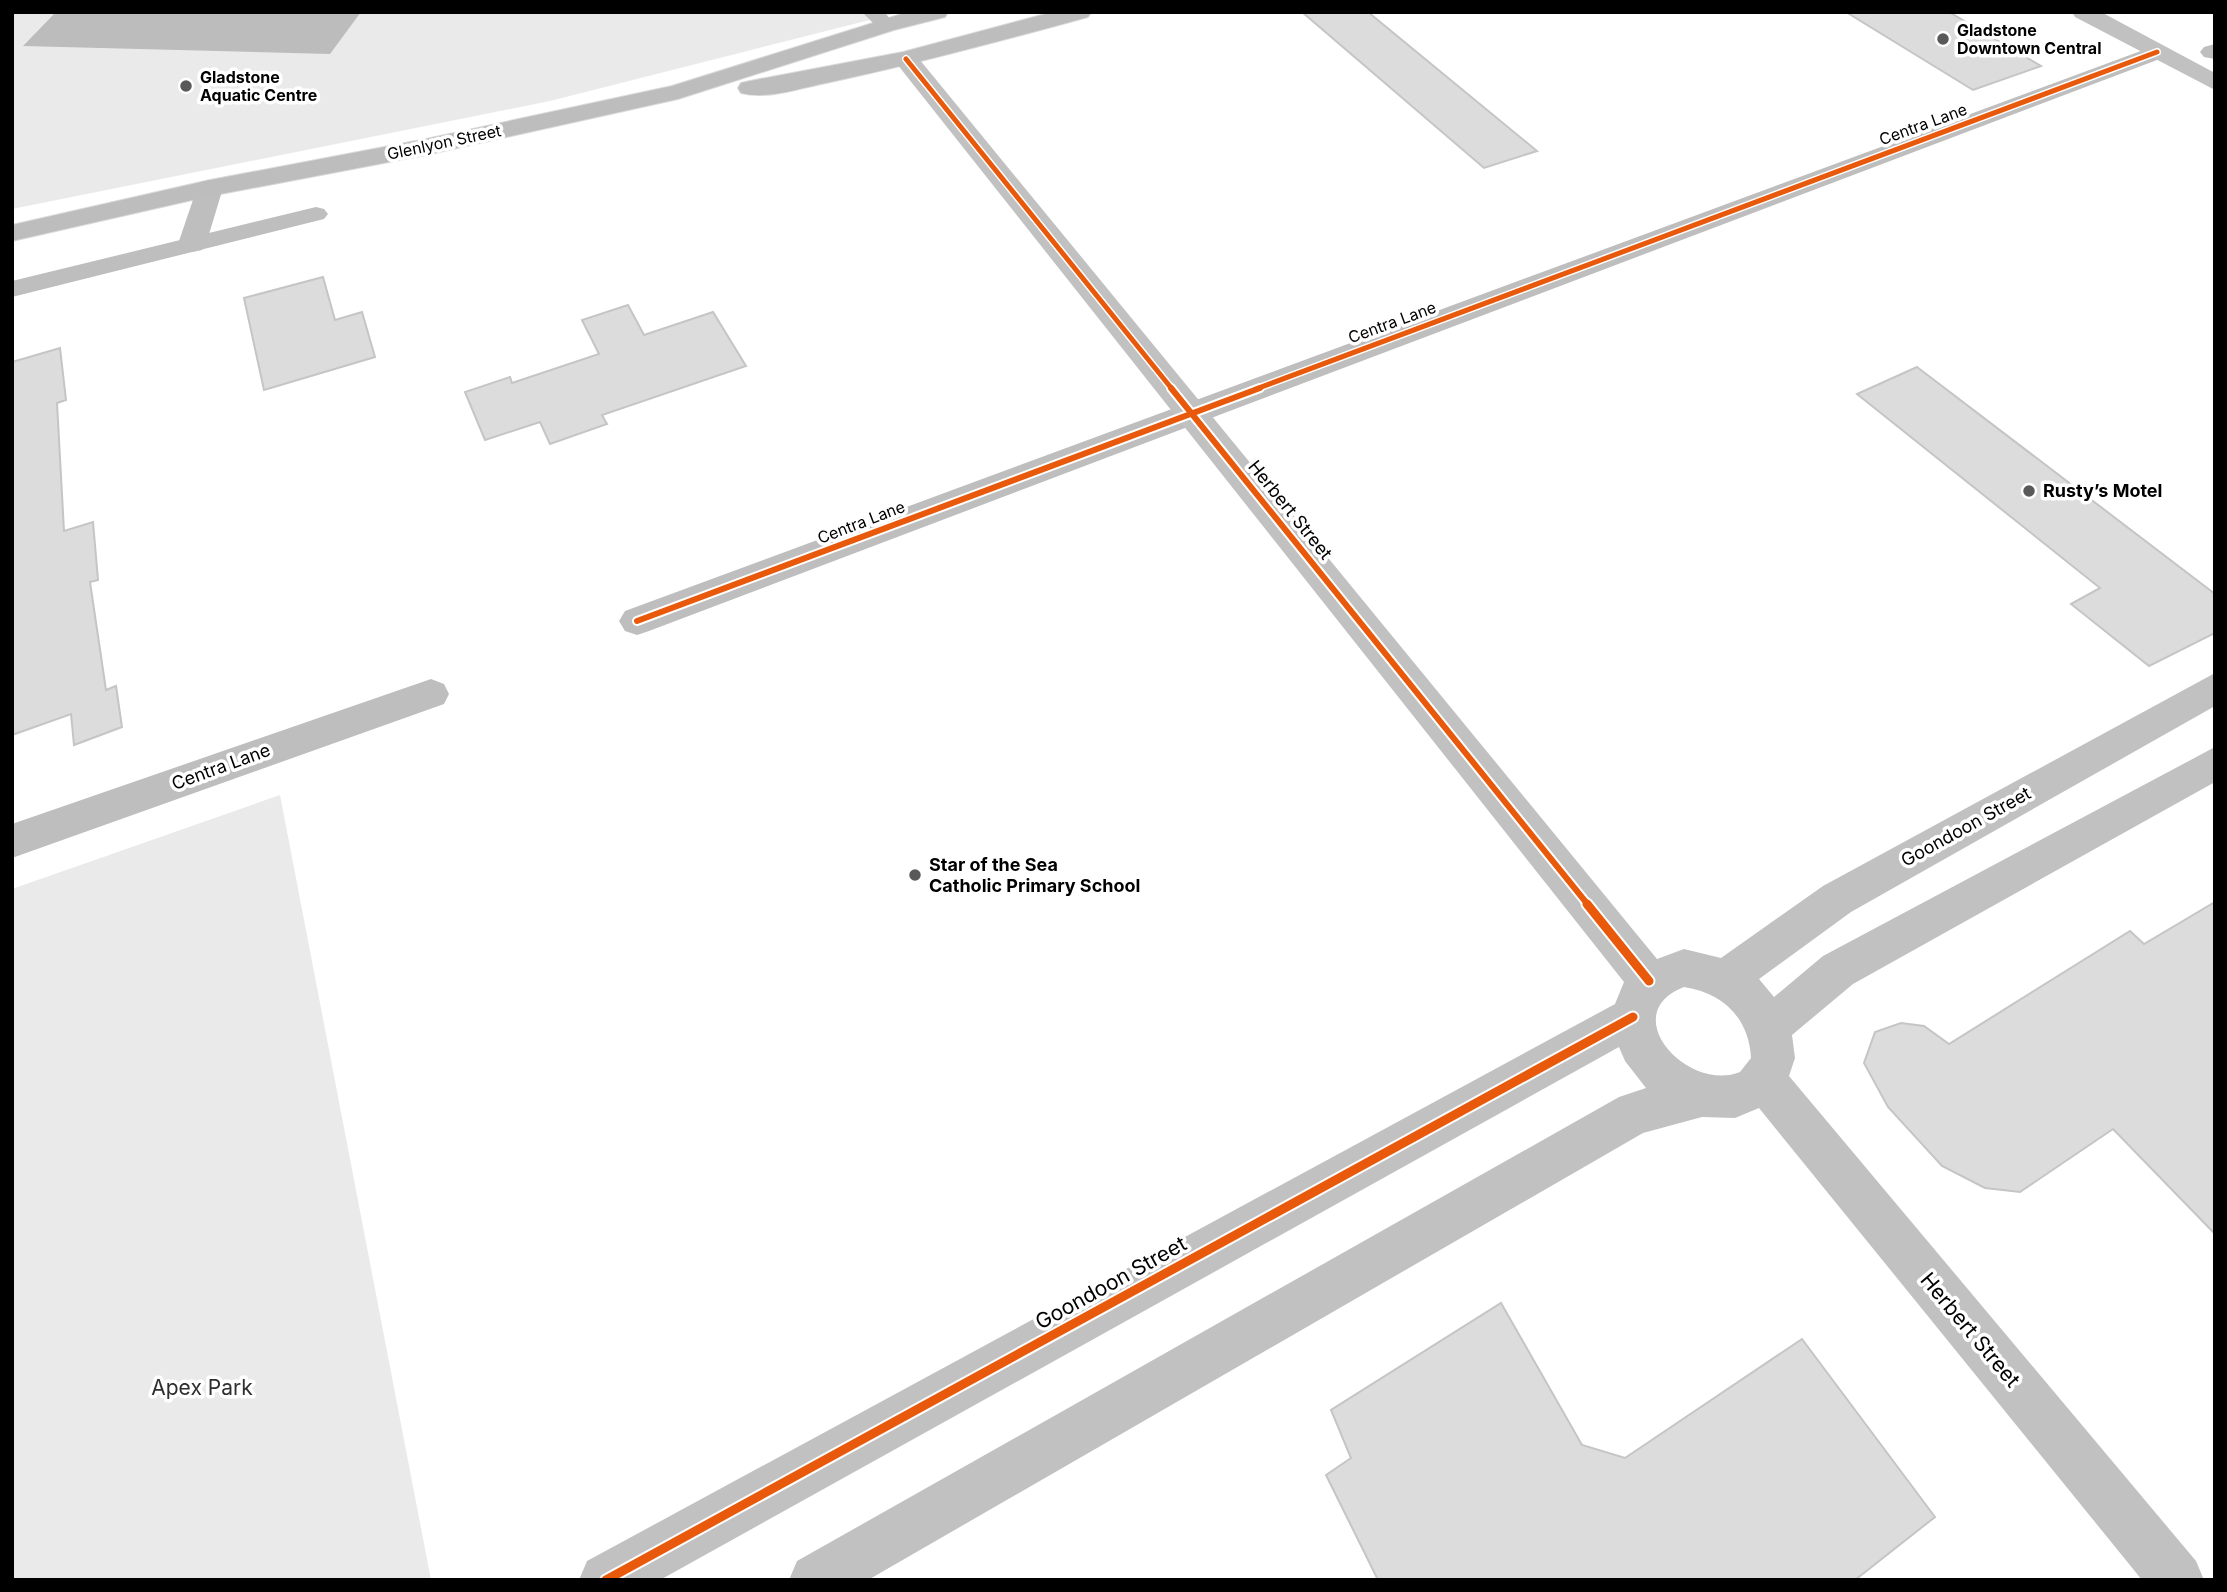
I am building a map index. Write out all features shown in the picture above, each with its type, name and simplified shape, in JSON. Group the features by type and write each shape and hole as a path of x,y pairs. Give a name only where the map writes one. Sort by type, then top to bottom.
{"main road":[{"name":"Glenlyon Street","path":"12,233 210,188 426,147 678,92 879,19 937,12"},
{"name":"Glenlyon Street","path":"678,92 774,86 906,59 1080,12"}],"street":[{"path":"2083,12 2215,83"},
{"name":"Centra Lane","path":"638,621 2157,52"},
{"name":"Herbert Street","path":"906,59 1191,412 1641,999"},
{"path":"192,244 210,188"},
{"name":"Goondoon Street","path":"1725,979 1837,899 2215,688"},
{"name":"Centra Lane","path":"12,841 430,694"},
{"path":"1769,1027 1838,970 2215,762"},
{"path":"816,1580 1635,1113 1699,1097 1724,1099 1747,1093 1764,1080 1772,1065 1773,1046 1769,1027 1759,1008 1725,979 1705,971 1684,968 1665,972 1641,999 1637,1041 1650,1065 1673,1084 1699,1097"},
{"name":"Goondoon Street","path":"606,1580 1641,999"},
{"name":"Herbert Street","path":"1764,1080 2177,1580"}],"lane":[{"path":"12,289 316,214"}],"green space":[{"path":"12,12 901,12 550,101 12,209"},
{"name":"Apex Park","path":"280,795 431,1580 12,1580 12,889"}],"shaded area":[{"path":"56,12 361,12 330,54 23,46"}],"building":[{"path":"1302,12 1368,12 1537,151 1484,168"},
{"name":"Gladstone Downtown Central","path":"1846,12 1949,12 2041,66 1973,90"},
{"path":"323,277 335,320 362,312 375,357 264,390 244,298"},
{"path":"628,305 644,335 713,312 746,366 602,415 607,424 550,444 540,422 485,440 465,392 510,377 512,383 599,354 582,320"},
{"path":"60,348 66,400 57,403 64,531 93,522 98,580 90,582 106,690 116,686 122,727 74,745 71,714 12,735 12,362"},
{"name":"Rusty’s Motel","path":"1917,367 2215,594 2215,633 2149,666 2071,604 2100,588 1857,394"},
{"path":"2215,902 2215,1234 2113,1129 2020,1192 1985,1188 1942,1166 1888,1107 1864,1063 1875,1032 1901,1023 1924,1026 1949,1044 2130,931 2144,944"},
{"path":"1501,1303 1582,1445 1625,1458 1802,1339 1935,1517 1855,1580 1378,1580 1326,1475 1351,1458 1331,1410"}],"cycle path":[{"path":"637,621 2157,52"},
{"path":"906,59 1649,981"},
{"path":"606,1580 1633,1017"}],"place":[{"name":"Gladstone Downtown Central","path":"1943,39"},
{"name":"Gladstone Aquatic Centre","path":"186,86"},
{"name":"Rusty’s Motel","path":"2029,491"},
{"name":"Star of the Sea Catholic Primary School","path":"915,875"}]}
